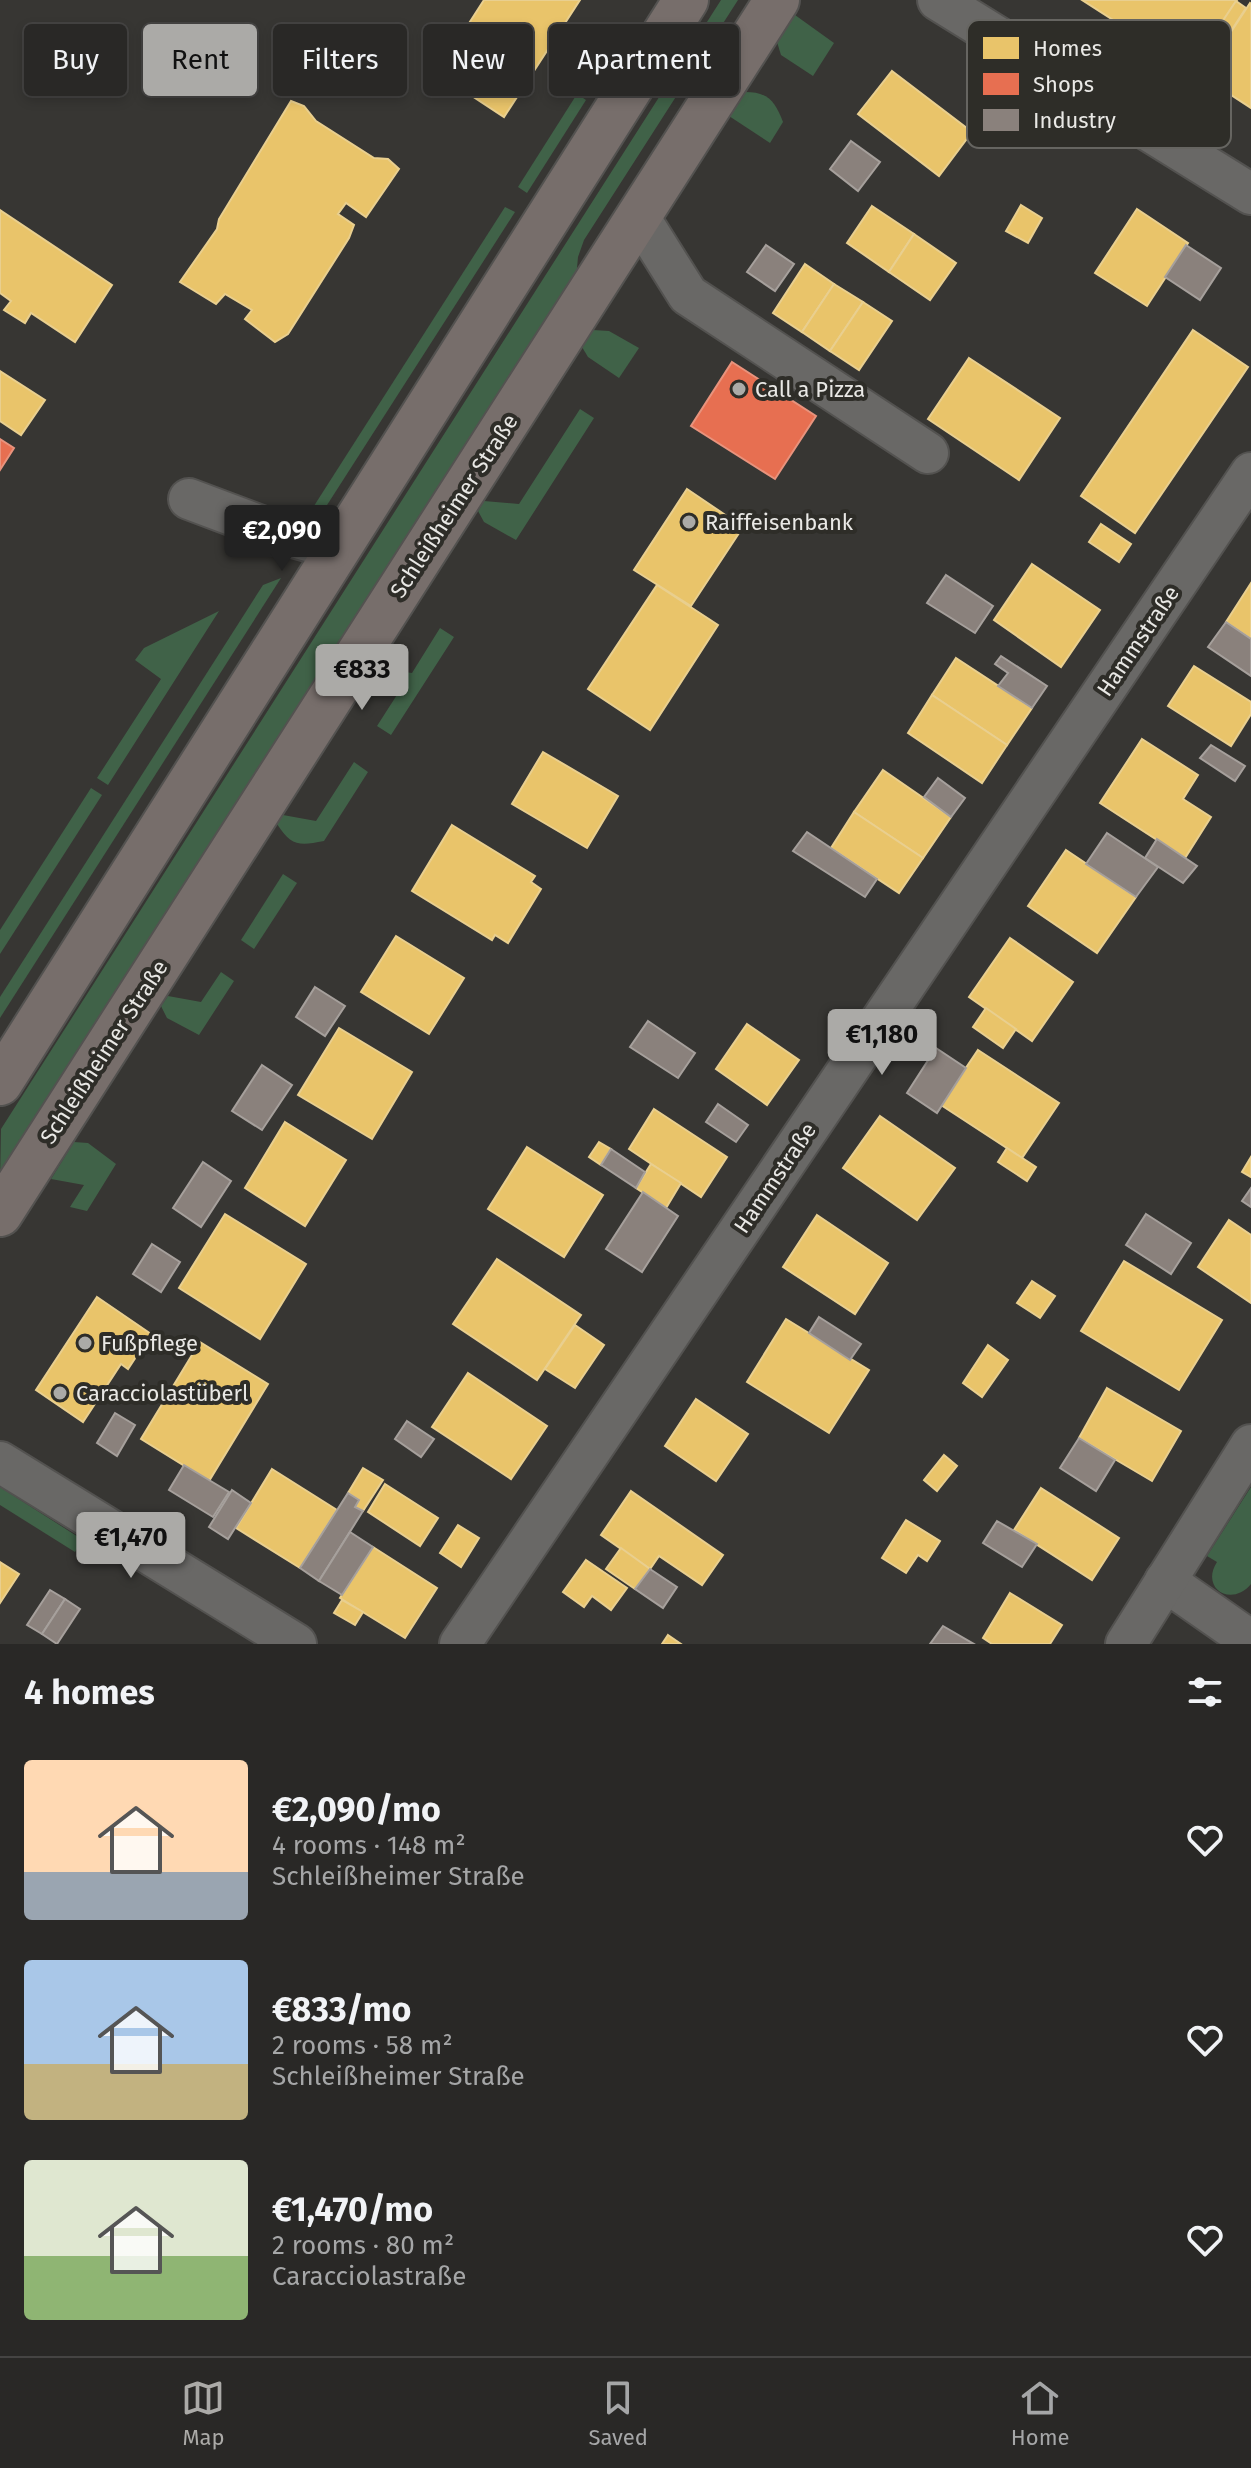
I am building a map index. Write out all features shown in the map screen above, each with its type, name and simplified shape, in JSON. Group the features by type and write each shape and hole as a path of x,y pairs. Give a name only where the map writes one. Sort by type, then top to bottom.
{"main road":[{"path":"0,1083 686,0"},
{"name":"Schleißheimer Straße","path":"0,1214 777,0"}],"street":[{"path":"938,0 970,20"},
{"path":"1177,148 1251,194"},
{"path":"639,217 688,295 928,453"},
{"name":"Hammstraße","path":"460,1644 1251,473"},
{"path":"189,499 282,534 337,549"},
{"path":"1126,1644 1251,1445"},
{"path":"0,1462 296,1644"},
{"path":"1165,1581 1248,1638"}],"green space":[{"path":"721,0 738,0 723,24 706,24"},
{"path":"795,15 834,43 813,76 781,55 777,42"},
{"path":"745,92 765,96 780,115 783,122 770,143 729,116"},
{"path":"576,96 586,100 527,193 518,187"},
{"path":"660,96 676,96 584,240 578,257 576,279 0,1182 1,1129"},
{"path":"505,207 515,212 320,516 305,520"},
{"path":"593,330 609,331 639,348 619,378 588,357 582,347"},
{"path":"580,409 594,418 516,540 484,522 478,511 484,501 519,504"},
{"path":"281,578 0,1018 0,997 263,585"},
{"path":"219,611 108,785 97,778 161,679 135,660 144,648"},
{"path":"440,628 454,637 391,735 377,726 402,687 370,679 377,668 412,673"},
{"path":"354,762 368,772 324,841 302,844 287,837 277,824 283,815 316,821"},
{"path":"91,788 102,795 0,954 0,930"},
{"path":"283,874 297,883 254,949 241,940"},
{"path":"221,972 234,981 199,1035 167,1018 161,1006 168,996 201,1002"},
{"path":"74,1142 88,1143 116,1164 87,1211 70,1207 84,1185 51,1179"},
{"path":"0,1487 83,1540 75,1552 0,1505"},
{"path":"1251,1487 1251,1584 1243,1591 1227,1594 1215,1587 1212,1580 1217,1562 1207,1556"}],"building: Homes":[{"path":"484,0 580,0 564,24 549,24 549,48 533,72 533,24 469,24"},
{"path":"1082,0 1237,0 1224,20 1113,20"},
{"path":"1236,1 1246,8 1231,31 1231,20 1223,20"},
{"path":"1250,3 1251,108 1231,95 1231,32"},
{"path":"892,71 967,128 967,139 939,176 858,114"},
{"path":"472,96 518,96 504,117"},
{"path":"291,101 304,106 316,121 374,158 388,159 399,169 366,217 346,203 338,214 354,225 349,238 288,334 275,342 245,319 252,310 225,294 216,304 180,282 217,229 219,219"},
{"path":"1021,205 1042,218 1028,243 1006,231"},
{"path":"872,206 914,234 889,272 847,243"},
{"path":"1137,209 1188,243 1147,306 1095,273"},
{"path":"0,210 112,285 75,342 31,313 25,323 4,310 11,301 0,293"},
{"path":"914,234 956,263 930,300 889,272"},
{"path":"805,264 834,284 802,332 773,313"},
{"path":"834,284 863,302 830,351 802,332"},
{"path":"863,302 892,321 859,370 830,351"},
{"path":"1193,330 1248,367 1135,533 1081,496"},
{"path":"969,358 1060,418 1019,480 928,419"},
{"path":"0,371 45,400 21,435 0,421"},
{"path":"687,489 743,527 691,606 634,570"},
{"path":"1101,524 1131,544 1119,562 1089,542"},
{"path":"1032,564 1100,610 1061,667 994,620"},
{"path":"1251,583 1251,639 1226,622"},
{"path":"657,585 718,625 650,730 588,689"},
{"path":"956,658 1032,708 1007,745 932,695"},
{"path":"1194,666 1251,702 1251,714 1231,746 1168,706"},
{"path":"932,695 1007,745 982,783 908,733"},
{"path":"1142,739 1198,775 1183,799 1211,817 1185,858 1100,803"},
{"path":"543,752 618,796 587,848 512,804"},
{"path":"883,770 951,817 923,858 854,812"},
{"path":"854,812 923,858 899,893 831,848"},
{"path":"452,825 535,876 531,882 541,889 508,943 495,935 492,940 412,891"},
{"path":"1066,850 1136,897 1097,953 1028,906"},
{"path":"396,936 464,978 429,1034 361,992"},
{"path":"1010,938 1073,982 1032,1041 969,997"},
{"path":"986,1008 1016,1029 1003,1048 973,1027"},
{"path":"747,1024 799,1060 767,1105 716,1069"},
{"path":"339,1028 412,1072 372,1139 298,1095"},
{"path":"978,1050 1059,1103 1022,1158 941,1105"},
{"path":"654,1109 727,1157 701,1197 629,1149"},
{"path":"880,1116 955,1168 917,1220 843,1168"},
{"path":"285,1122 346,1160 305,1226 245,1188"},
{"path":"599,1142 611,1149 601,1165 589,1157"},
{"path":"527,1147 603,1195 564,1257 488,1209"},
{"path":"1007,1148 1036,1167 1027,1181 998,1162"},
{"path":"1251,1157 1251,1177 1242,1172"},
{"path":"651,1164 681,1183 666,1208 636,1188"},
{"path":"225,1214 306,1264 260,1339 179,1288"},
{"path":"817,1215 888,1263 855,1314 783,1267"},
{"path":"1229,1220 1251,1235 1251,1303 1198,1267"},
{"path":"497,1259 581,1315 537,1380 453,1324"},
{"path":"1124,1261 1222,1320 1179,1390 1081,1331"},
{"path":"1032,1281 1055,1296 1040,1318 1017,1303"},
{"path":"97,1297 151,1334 128,1369 121,1364 83,1422 36,1390"},
{"path":"786,1319 869,1370 829,1433 747,1382"},
{"path":"575,1325 604,1345 575,1388 545,1369"},
{"path":"200,1342 268,1384 209,1481 141,1439"},
{"path":"988,1345 1008,1360 982,1397 963,1383"},
{"path":"468,1373 547,1426 511,1479 432,1427"},
{"path":"1107,1388 1181,1431 1152,1481 1079,1438"},
{"path":"696,1399 748,1434 716,1481 665,1446"},
{"path":"944,1455 957,1466 937,1491 924,1480"},
{"path":"363,1468 383,1480 363,1511 355,1507 359,1500 348,1493"},
{"path":"272,1469 337,1510 300,1568 236,1528"},
{"path":"385,1484 438,1518 420,1546 368,1512"},
{"path":"1041,1488 1119,1538 1092,1580 1014,1530"},
{"path":"631,1491 723,1555 702,1585 659,1556 650,1569 601,1535"},
{"path":"906,1520 940,1541 927,1561 918,1555 906,1573 882,1558"},
{"path":"458,1525 479,1538 461,1567 440,1553"},
{"path":"373,1547 437,1588 405,1638 340,1598"},
{"path":"621,1548 650,1569 635,1589 606,1569"},
{"path":"586,1560 627,1588 611,1610 592,1596 584,1607 563,1592"},
{"path":"0,1562 19,1574 0,1603"},
{"path":"1010,1593 1062,1625 1050,1644 992,1644 983,1638"},
{"path":"342,1600 363,1612 355,1625 334,1613"},
{"path":"668,1635 681,1644 662,1644"}],"building: Shops":[{"path":"732,362 816,416 775,479 691,426"},
{"path":"0,439 14,448 0,470"}],"building: Industry":[{"path":"851,141 880,162 858,191 830,169"},
{"path":"766,245 794,264 775,291 747,272"},
{"path":"1186,245 1221,268 1200,300 1165,277"},
{"path":"946,575 993,606 975,633 927,603"},
{"path":"1226,622 1251,639 1251,676 1208,647"},
{"path":"1001,656 1047,686 1032,708 998,686 1008,673 995,664"},
{"path":"1211,745 1245,766 1235,781 1200,758"},
{"path":"938,778 965,798 951,817 924,797"},
{"path":"807,832 877,879 865,897 793,851"},
{"path":"1107,833 1158,867 1136,897 1086,864"},
{"path":"1157,839 1197,866 1183,883 1145,858"},
{"path":"315,987 345,1006 325,1036 296,1017"},
{"path":"648,1021 695,1053 678,1078 630,1047"},
{"path":"936,1048 966,1068 937,1113 907,1093"},
{"path":"262,1065 292,1085 262,1130 232,1111"},
{"path":"718,1104 748,1125 736,1142 706,1122"},
{"path":"611,1149 645,1172 636,1188 601,1165"},
{"path":"203,1162 231,1181 201,1227 173,1208"},
{"path":"1251,1188 1251,1207 1242,1201"},
{"path":"643,1192 678,1216 642,1272 606,1249"},
{"path":"1146,1214 1191,1243 1171,1274 1126,1245"},
{"path":"152,1244 180,1262 161,1292 133,1274"},
{"path":"819,1317 861,1344 850,1360 809,1333"},
{"path":"115,1413 135,1425 117,1456 97,1443"},
{"path":"407,1421 434,1439 421,1457 395,1439"},
{"path":"1079,1438 1115,1460 1096,1491 1060,1468"},
{"path":"184,1465 229,1492 213,1517 169,1490"},
{"path":"232,1490 251,1503 228,1539 209,1527"},
{"path":"348,1493 359,1500 355,1507 363,1511 319,1581 300,1568"},
{"path":"997,1521 1037,1544 1022,1567 983,1543"},
{"path":"350,1532 373,1547 342,1595 319,1581"},
{"path":"650,1569 677,1587 663,1608 635,1589"},
{"path":"50,1590 65,1599 42,1634 27,1625"},
{"path":"65,1599 80,1609 57,1644 42,1634"},
{"path":"943,1626 974,1644 930,1644"}],"place":[{"name":"Call a Pizza","path":"739,389"},
{"name":"Raiffeisenbank","path":"689,522"},
{"name":"Fußpflege","path":"85,1343"},
{"name":"Caracciolastüberl","path":"60,1393"}]}
